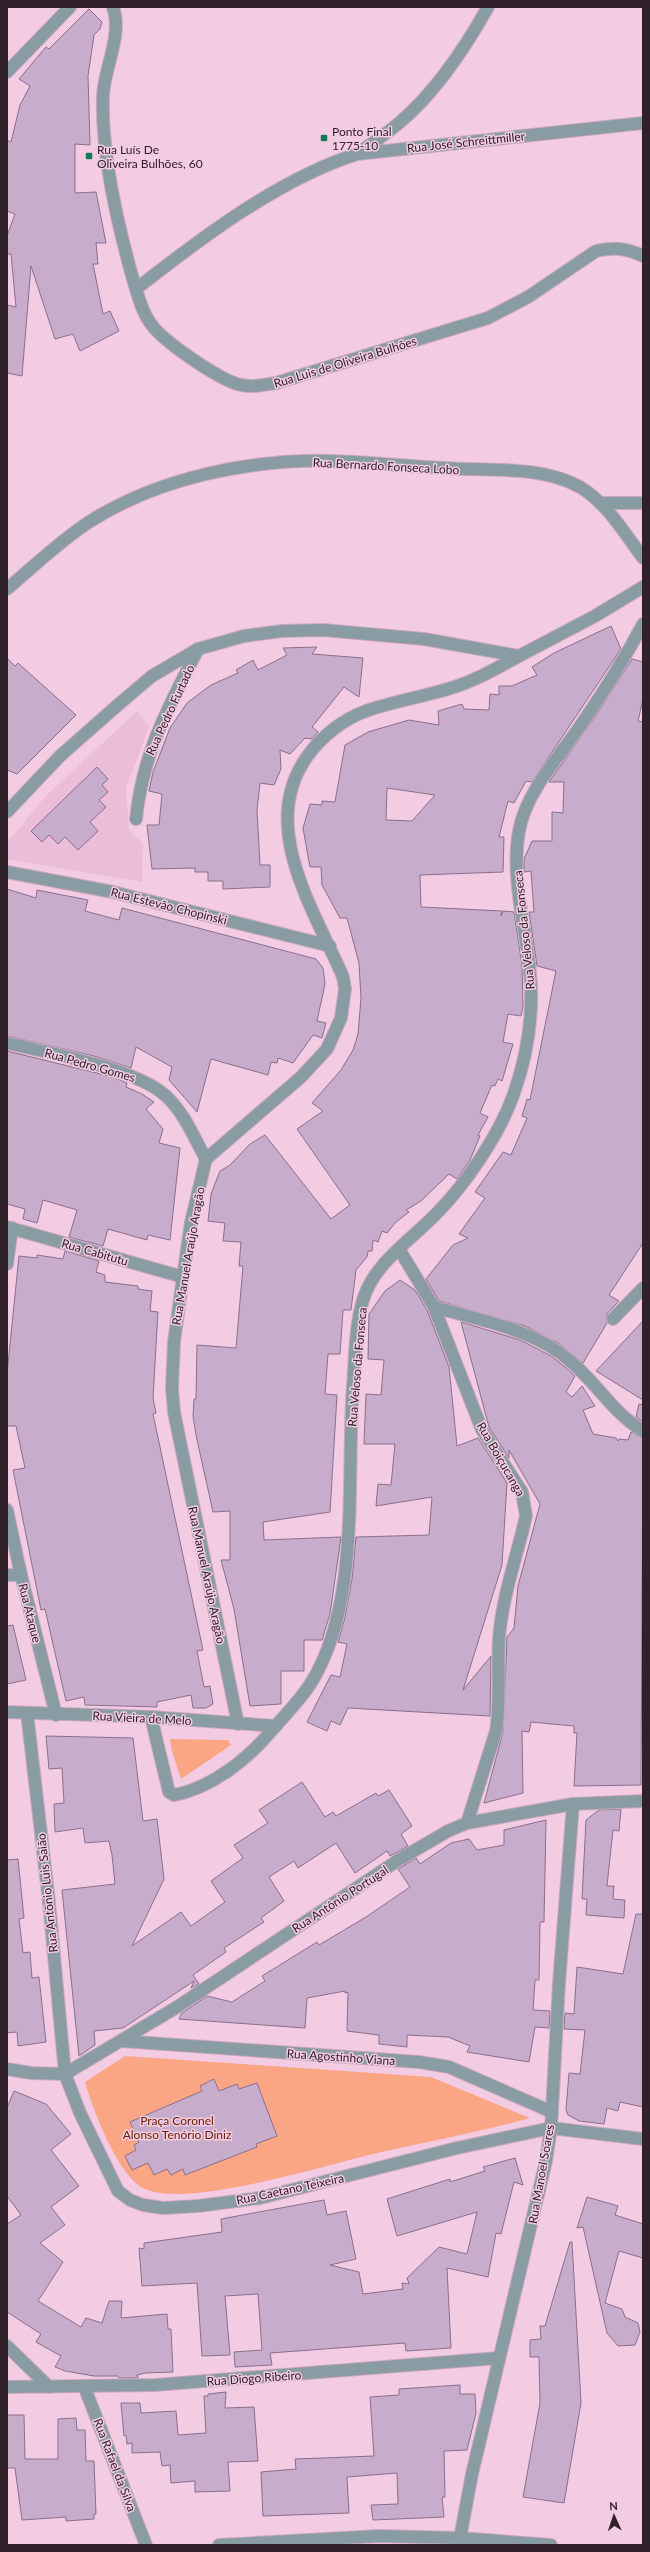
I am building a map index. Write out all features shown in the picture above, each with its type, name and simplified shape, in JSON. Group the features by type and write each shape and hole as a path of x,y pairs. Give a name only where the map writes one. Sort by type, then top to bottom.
{"street":[{"path":"7,72 70,7"},
{"name":"Rua Luis de Oliveira Bulhões","path":"113,7 116,21 103,97 106,151 125,251 136,289 147,320 163,338 202,364 237,384 260,386 488,318 528,297 596,251 607,248 628,249 643,256"},
{"path":"357,154 400,122 426,96 446,71 488,7"},
{"name":"Rua José Schreittmiller","path":"136,289 221,226 302,176 332,162 357,154 643,123"},
{"name":"Rua Bernardo Fonseca Lobo","path":"7,589 54,548 89,522 113,508 166,486 213,472 277,463 330,461 538,473 580,488 600,503 643,558"},
{"path":"600,503 643,503"},
{"path":"206,1159 301,1077 327,1049 342,1018 345,989 343,977 298,878 291,850 288,823 288,796 301,765 315,746 337,726 365,711 452,688 478,678 595,616 643,587"},
{"name":"Rua Veloso da Fonseca","path":"151,1718 169,1792 174,1795 216,1778 254,1751 312,1681 336,1627 344,1582 352,1398 360,1313 368,1285 378,1271 399,1249 438,1213 485,1150 513,1097 529,1035 531,995 529,963 518,888 516,857 519,829 525,809 540,784 592,708 643,624"},
{"path":"7,812 60,756 124,699 152,676 198,649 244,636 282,631 323,630 424,639 519,656"},
{"name":"Rua Pedro Furtado","path":"136,819 146,762 167,710 198,649"},
{"name":"Rua Estevão Chopinski","path":"7,872 113,892 330,946"},
{"name":"Rua Pedro Gomes","path":"7,1042 123,1072 153,1085 168,1098 182,1115 206,1159"},
{"name":"Rua Manuel Araújo Aragão","path":"206,1159 191,1222 182,1277 174,1342 172,1388 174,1412 238,1724"},
{"path":"7,1264 9,1227"},
{"name":"Rua Cabitutu","path":"9,1227 182,1277"},
{"name":"Rua Boiçucanga","path":"399,1249 434,1307 482,1430 518,1483 526,1505 526,1516 502,1611 499,1639 498,1717 496,1731 467,1823"},
{"path":"613,1319 643,1288"},
{"path":"434,1307 530,1337 557,1351 582,1371 620,1415 643,1431"},
{"name":"Rua Ataque","path":"7,1510 21,1575 56,1715"},
{"path":"7,1575 21,1575"},
{"name":"Rua Vieira de Melo","path":"7,1712 151,1718 276,1726"},
{"name":"Rua Antônio Luis Saião","path":"27,1713 49,1902 65,2074"},
{"name":"Rua Antônio Portugal","path":"65,2074 121,2041 400,1859 467,1823 573,1804 643,1801"},
{"name":"Rua Manoel Soares","path":"460,2538 500,2358 527,2247 551,2128 559,1983 573,1804"},
{"name":"Rua Agostinho Viana","path":"121,2041 256,2050 441,2066 552,2112"},
{"path":"7,2069 31,2073 65,2074"},
{"name":"Rua Caetano Teixeira","path":"65,2074 83,2120 118,2191 130,2200 143,2205 163,2208 198,2206 260,2198 457,2148 551,2128 643,2140"},
{"path":"7,2346 49,2387"},
{"name":"Rua Diogo Ribeiro","path":"7,2387 84,2386 249,2379 500,2358"},
{"name":"Rua Rafael da Silva","path":"84,2386 146,2545"},
{"path":"219,2545 340,2542 379,2536 460,2538 552,2545"}],"shaded area":[{"path":"137,711 149,727 126,788 129,831 143,843 142,882 7,859 7,843 45,797"}],"green space":[{"path":"170,1739 228,1740 231,1745 181,1779 172,1751"},
{"name":"Praça Coronel Alonso Tenório Diniz","path":"125,2056 431,2077 530,2118 377,2153 257,2183 190,2193 163,2193 143,2188 134,2181 125,2170 116,2156 100,2124 85,2082"}],"building":[{"path":"89,9 102,22 100,29 94,35 88,76 90,145 75,144 75,193 96,192 106,243 96,243 98,264 93,264 103,314 110,311 119,331 80,351 73,334 55,339 31,266 22,376 7,373 7,305 16,307 11,254 7,254 7,236 15,214 7,211 7,140 11,142 20,105 30,86 19,79 46,47 49,49"},
{"path":"611,626 621,649 532,782 526,781 514,803 508,801 499,837 504,837 503,872 420,875 421,907 502,911 501,916 503,911 514,912 522,965 523,1007 521,1016 508,1014 503,1042 513,1044 502,1081 498,1079 495,1086 492,1085 480,1113 488,1117 478,1135 480,1136 470,1160 457,1179 449,1174 421,1201 406,1210 409,1212 396,1222 387,1233 382,1231 378,1242 373,1240 372,1251 368,1251 367,1257 356,1270 351,1310 343,1310 340,1354 328,1354 325,1394 337,1395 330,1512 263,1522 264,1540 341,1537 330,1614 322,1640 304,1640 304,1671 281,1671 281,1704 250,1706 234,1609 221,1560 230,1560 230,1511 213,1512 193,1416 194,1399 196,1399 197,1345 236,1348 243,1266 239,1266 241,1242 223,1241 225,1223 208,1221 211,1194 220,1171 230,1165 250,1144 265,1135 331,1219 350,1205 297,1129 323,1111 312,1103 341,1070 353,1050 358,1034 361,998 359,963 347,918 340,918 322,885 321,867 310,867 303,828 310,804 322,805 322,801 335,802 345,745 368,732 409,720 439,725 438,711 462,704 464,709 489,710 490,694 499,695 499,686 512,686 537,675 532,667 554,653","holes":["387,788 435,795 412,821 386,820"]},
{"path":"317,647 312,654 363,658 359,697 344,687 312,727 318,732 312,739 305,738 290,754 280,750 281,769 274,785 260,783 257,810 260,865 270,865 270,887 223,889 223,881 208,881 208,872 195,872 195,868 152,869 147,825 159,825 162,794 149,791 153,772 170,728 187,703 211,685 238,673 236,670 253,660 258,670 287,655 283,648"},
{"path":"7,658 15,666 18,663 76,715 17,774 7,770"},
{"path":"632,659 643,662 643,699 638,721 643,722 643,1243 609,1295 619,1301 607,1314 607,1323 583,1363 558,1343 525,1326 439,1301 426,1279 453,1245 468,1238 459,1234 485,1198 475,1192 503,1152 511,1155 527,1118 522,1116 527,1099 530,1100 556,971 537,966 529,912 534,912 531,871 524,872 524,859 532,841 552,841 552,812 563,813 564,782 549,782 597,714"},
{"path":"97,767 108,779 102,785 108,792 99,800 106,807 90,822 98,831 78,850 65,837 58,844 49,835 42,842 31,831"},
{"path":"7,889 36,898 37,890 88,900 85,911 119,920 122,908 316,959 323,968 325,984 317,1021 326,1023 322,1038 313,1035 293,1063 278,1058 277,1063 271,1062 268,1075 211,1059 197,1112 169,1080 172,1067 136,1047 131,1068 94,1056 7,1036"},
{"path":"7,1051 113,1077 127,1083 126,1087 142,1094 154,1102 146,1109 163,1129 159,1143 180,1148 170,1240 148,1235 147,1240 108,1229 103,1246 69,1237 77,1210 43,1200 37,1223 23,1219 25,1209 7,1204"},
{"path":"65,1251 99,1261 96,1272 105,1275 105,1282 138,1286 138,1289 152,1291 150,1311 158,1312 153,1398 156,1413 153,1414 203,1650 197,1651 204,1687 210,1686 213,1704 206,1708 193,1708 191,1695 157,1702 157,1707 85,1705 84,1697 66,1701 45,1609 41,1610 13,1470 25,1468 16,1426 7,1426 7,1374 19,1256 37,1258 37,1255 63,1259"},
{"path":"400,1280 415,1290 427,1310 449,1367 457,1446 478,1438 507,1483 502,1565 463,1690 491,1656 490,1716 348,1708 340,1725 331,1721 327,1731 307,1722 331,1675 340,1677 347,1644 338,1642 345,1617 352,1579 356,1537 429,1535 432,1497 376,1506 378,1484 391,1485 395,1444 364,1444 366,1394 381,1395 384,1360 368,1359 369,1314 385,1291"},
{"path":"643,1321 643,1400 596,1371"},
{"path":"461,1322 520,1340 551,1356 564,1366 575,1376 566,1392 572,1397 582,1386 595,1406 583,1410 593,1434 616,1438 618,1441 619,1439 628,1440 631,1432 643,1438 641,1785 574,1786 577,1733 574,1733 574,1726 531,1722 529,1732 522,1731 523,1793 484,1803 503,1732 507,1637 514,1628 518,1586 540,1504 509,1450 509,1458 489,1427"},
{"path":"639,1404 643,1405 643,1422 636,1417"},
{"path":"13,1625 26,1680 7,1684 7,1626"},
{"path":"46,1736 133,1738 143,1821 157,1819 164,1879 132,1946 181,1912 191,1926 225,1902 211,1881 243,1858 234,1845 268,1823 259,1810 302,1782 325,1817 333,1812 336,1816 376,1793 378,1796 389,1790 412,1826 401,1834 408,1846 390,1856 387,1851 355,1873 336,1843 298,1868 294,1861 269,1877 284,1901 261,1918 264,1922 224,1948 226,1952 193,1975 199,1984 191,1988 194,1981 123,2028 94,2031 95,2045 79,2056 62,1890 115,1884 109,1841 85,1843 83,1828 55,1832 54,1804 64,1803 62,1768 49,1769"},
{"path":"621,1809 619,1831 613,1830 607,1886 614,1886 613,1899 625,1900 624,1918 586,1915 587,1899 582,1899 586,1820 599,1810"},
{"path":"546,1820 544,1922 540,1922 539,1980 535,1980 533,2010 550,2011 549,2028 535,2027 529,2062 467,2052 470,2046 448,2037 407,2035 407,2047 379,2044 379,2035 347,2031 348,1992 345,1993 345,1991 307,1998 305,2028 179,2019 182,2013 207,1996 232,2002 265,1981 262,1976 317,1942 319,1945 366,1917 410,1887 398,1869 416,1858 420,1864 451,1843 469,1839 477,1850 504,1845 504,1830"},
{"path":"18,1859 24,1918 19,1919 23,1953 30,1952 32,1978 39,1977 46,2042 18,2046 17,2032 7,2033 7,1860"},
{"path":"636,1914 643,1914 643,2107 620,2102 618,2111 607,2108 604,2124 579,2121 568,2115 566,2110 569,2073 580,2074 585,2030 564,2029 565,2013 574,2014 577,1967 623,1974"},
{"path":"214,2079 219,2091 237,2084 239,2089 257,2083 277,2136 256,2144 257,2147 185,2175 183,2169 171,2175 167,2169 154,2175 148,2163 132,2170 125,2156 136,2150 134,2145 139,2142 130,2122 202,2091 200,2086"},
{"path":"14,2091 46,2104 71,2134 51,2150 79,2186 51,2207 65,2225 40,2243 63,2262 38,2301 81,2327 86,2318 102,2323 109,2301 122,2301 121,2318 167,2314 168,2329 171,2329 173,2372 145,2373 137,2375 138,2378 119,2378 118,2376 94,2376 65,2371 55,2367 61,2356 36,2342 41,2334 7,2312 7,2224 21,2215 7,2196 7,2108"},
{"path":"515,2158 523,2185 514,2182 501,2234 496,2233 488,2277 447,2268 451,2348 406,2351 405,2343 270,2353 272,2365 235,2367 234,2352 262,2350 258,2294 225,2296 230,2355 202,2356 197,2283 142,2286 139,2248 144,2249 144,2243 222,2232 221,2219 324,2200 327,2215 346,2211 356,2259 330,2265 359,2272 363,2294 403,2289 402,2283 409,2284 407,2278 439,2247 467,2254 477,2212 397,2236 387,2199 450,2179 450,2182 485,2171 483,2167"},
{"path":"587,2197 618,2206 615,2215 643,2224 643,2258 619,2251 605,2303 622,2309 625,2317 638,2323 640,2332 635,2345 618,2346 607,2333 583,2227 577,2228"},
{"path":"570,2242 572,2242 581,2403 564,2503 523,2497 540,2403 539,2357 530,2357 530,2340 541,2339 540,2326 545,2326"},
{"path":"460,2385 460,2394 475,2394 476,2413 467,2450 444,2451 445,2497 442,2497 444,2517 373,2520 371,2505 398,2504 397,2473 347,2477 349,2513 263,2516 261,2472 296,2469 295,2459 374,2456 370,2397 399,2395 399,2389"},
{"path":"226,2392 225,2408 254,2407 258,2461 228,2462 230,2491 195,2492 195,2481 171,2483 170,2465 162,2466 160,2452 132,2453 132,2443 127,2444 126,2435 124,2436 121,2403 140,2403 141,2413 176,2411 178,2435 206,2433 204,2396 208,2396 208,2394"},
{"path":"7,2415 24,2415 25,2459 58,2459 58,2419 76,2418 77,2430 85,2430 86,2461 94,2461 96,2514 94,2514 94,2519 66,2521 66,2517 22,2520 15,2468 7,2468"}],"place":[{"name":"Ponto Final 1775-10","path":"324,138"},
{"name":"Rua Luís De Oliveira Bulhões, 60","path":"89,156"}]}
